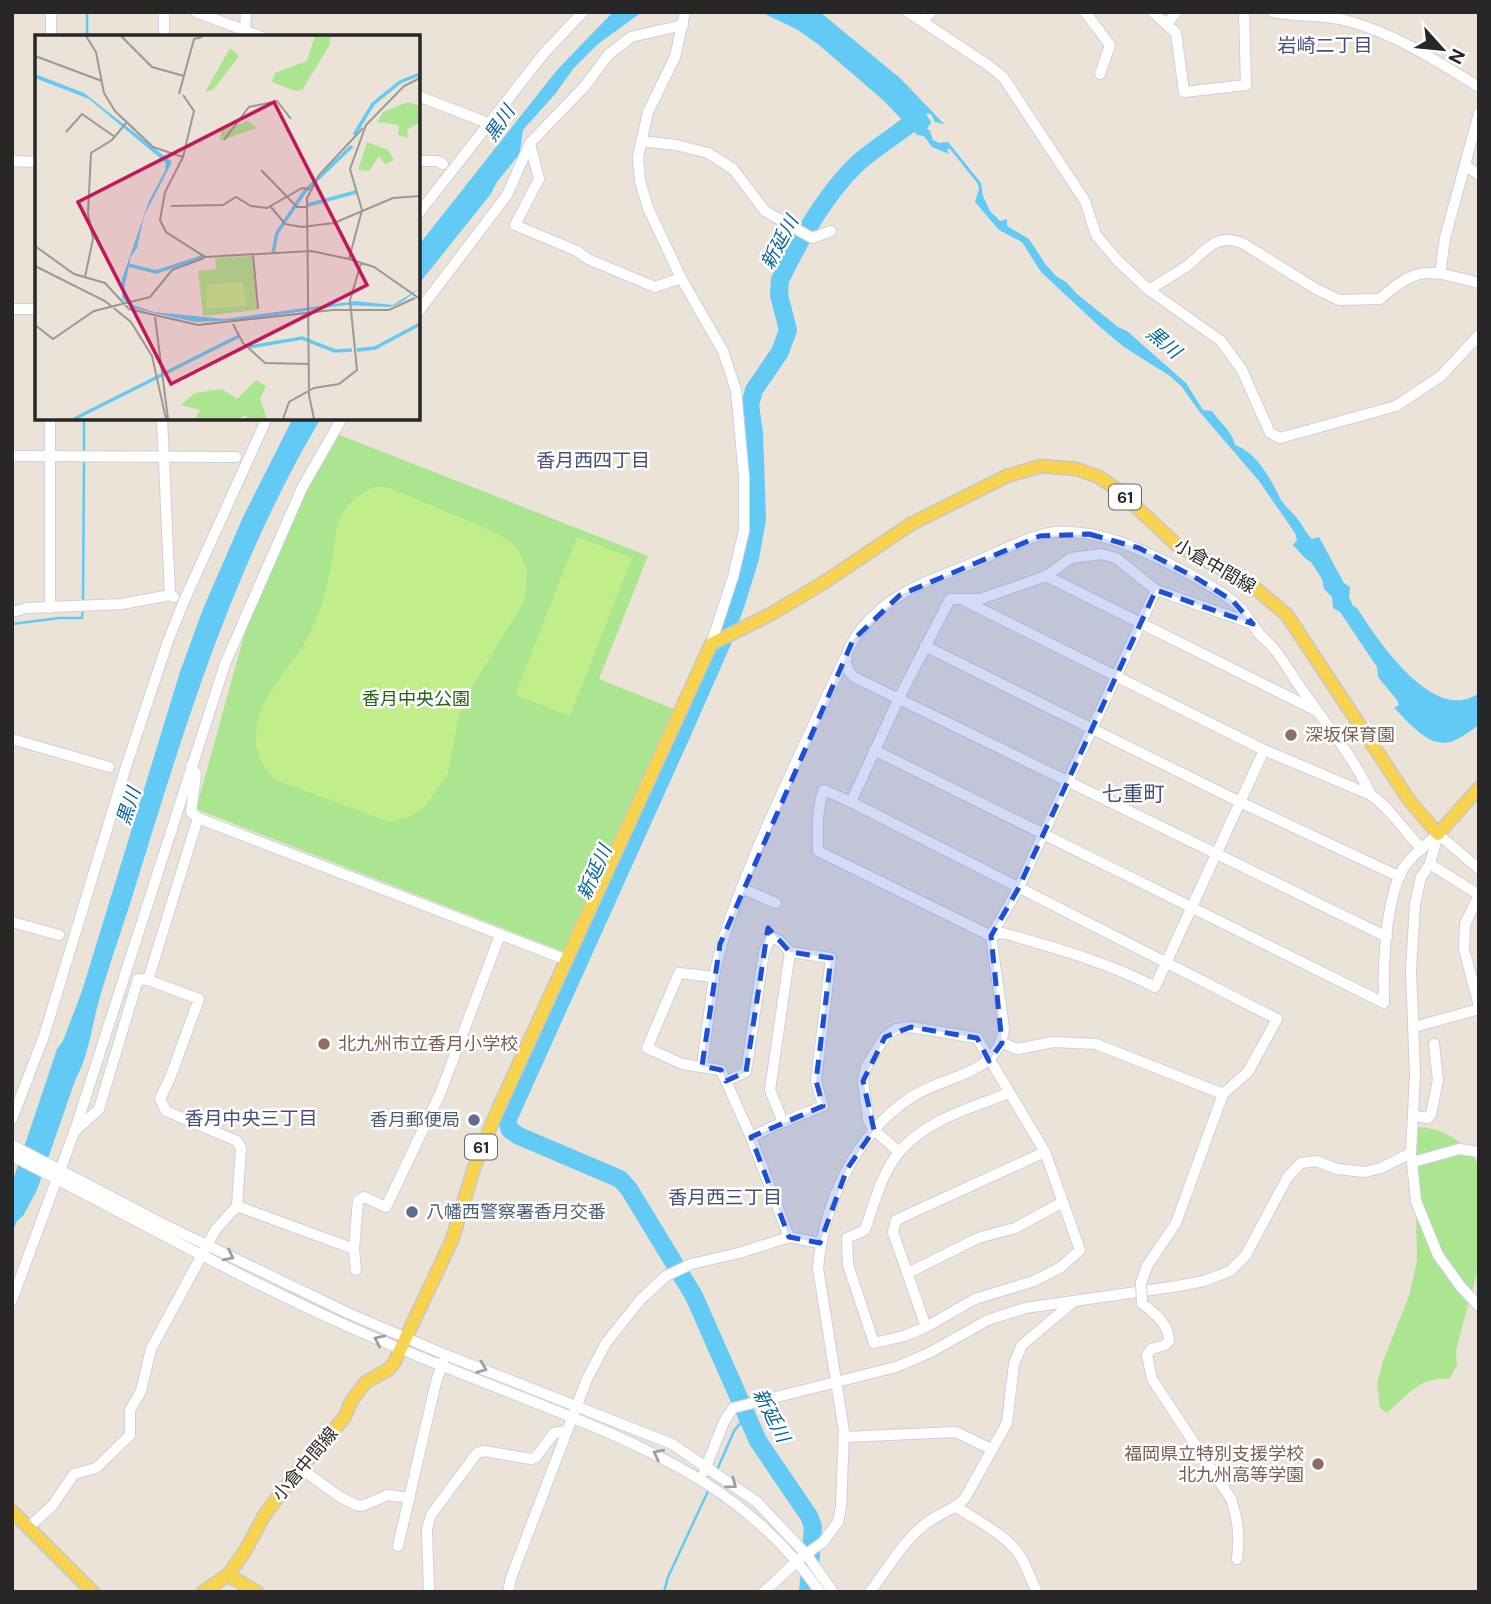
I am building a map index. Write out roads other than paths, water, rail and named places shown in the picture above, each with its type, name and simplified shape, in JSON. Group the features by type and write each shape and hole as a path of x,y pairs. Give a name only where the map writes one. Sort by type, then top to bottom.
{"main road":[{"name":"小倉中間線","path":"711,644 771,614 911,524 985,486 1041,466 1077,469 1099,477 1118,490 1178,546 1248,582 1287,615 1409,800 1438,834"},
{"name":"61","path":"404,1344 452,1240 481,1148 711,644"},
{"path":"1438,834 1479,788"},
{"name":"小倉中間線","path":"203,1592 228,1574 245,1551 265,1514 300,1468 344,1418 352,1400 366,1381 389,1369 404,1344"},
{"path":"12,1511 93,1592"},
{"path":"228,1574 257,1592"}],"street":[{"path":"51,12 51,35"},
{"path":"164,12 164,35"},
{"path":"196,12 257,35"},
{"path":"245,30 246,12"},
{"path":"420,212 545,52 583,12"},
{"path":"908,12 1003,77 1085,201 1096,235 1118,261 1149,289 1220,341 1242,370 1270,433 1280,438 1396,407 1441,376 1479,335"},
{"path":"923,21 931,12"},
{"path":"1085,12 1110,45 1100,74"},
{"path":"1153,12 1176,33 1184,92 1246,85 1244,12"},
{"path":"1167,24 1176,12"},
{"path":"1273,12 1308,14 1349,21 1388,35 1422,51 1479,87"},
{"path":"1322,16 1344,12"},
{"path":"684,17 675,57 648,113 638,156 640,181 648,208 681,278 723,351 736,390 741,424 744,531 733,578 711,644"},
{"path":"420,309 507,195 530,143 585,86 609,54 631,37 684,17"},
{"path":"420,97 491,124"},
{"path":"1440,274 1445,239 1479,113"},
{"path":"641,141 676,145 708,153 733,169 765,211 812,238 831,231"},
{"path":"530,143 539,180 515,225 655,287 681,278"},
{"path":"12,161 35,162"},
{"path":"420,162 437,161 443,164"},
{"path":"1465,165 1479,174"},
{"path":"1149,289 1188,265 1205,247 1226,240 1244,244 1316,289 1339,300 1380,299 1400,281 1421,273 1440,274 1479,283"},
{"path":"12,309 35,309"},
{"path":"50,420 50,608"},
{"path":"162,420 170,595"},
{"path":"12,1119 44,1036 168,641 266,420"},
{"path":"12,1300 75,1130 225,664 302,488 340,420"},
{"path":"12,456 236,457"},
{"path":"702,1066 720,944 802,746 853,640 864,625 900,594 920,583 1054,532 1112,538 1139,548 1233,601 1275,648 1309,700 1321,713 1363,778 1371,796"},
{"path":"851,803 899,698 950,599 980,599 1046,576 1071,558 1101,554 1116,558 1156,590 1253,624"},
{"path":"1046,576 1321,713"},
{"path":"764,1592 802,1557 823,1542 838,1522 841,1507 844,1437 818,1268 820,1243 830,1209 846,1169 874,1130 900,1105 926,1088 989,1061 1002,1043 1004,1029 991,936 1018,889 1156,590"},
{"path":"12,612 27,608 121,604 170,595 184,601"},
{"path":"963,600 1264,750 1371,796 1385,805 1395,821 1422,849"},
{"path":"925,646 1240,802 1400,877"},
{"path":"845,658 849,673 854,677 1387,937"},
{"path":"12,739 109,767"},
{"path":"874,750 1384,1003 1383,964 1400,877 1405,866 1438,834"},
{"path":"1237,1559 1240,1538 1238,1519 1231,1499 1152,1379 1147,1355 1151,1349 1170,1341 1160,1318 1142,1303 1141,1283 1147,1266 1176,1223 1223,1094 1248,1072 1277,1019 1167,962 824,790 817,820 818,851 991,936 1003,933 1080,956 1125,971 1155,987 1167,962 1191,906 1264,750"},
{"path":"191,766 196,774 191,812 198,818 567,960"},
{"path":"148,980 198,818"},
{"path":"1438,834 1430,864 1421,877 1415,904 1411,970 1414,1027 1412,1157 1416,1201 1438,1255 1461,1287 1479,1306"},
{"path":"1438,834 1479,869"},
{"path":"1414,1027 1479,1007 1464,949 1465,924 1479,895 1430,864"},
{"path":"741,888 776,903"},
{"path":"12,922 59,935"},
{"path":"356,1270 354,1249 358,1201 364,1197 386,1207 440,1094 500,935"},
{"path":"726,1081 746,1072 764,952 771,937 780,941 790,952 831,958 816,1081 823,1105 751,1137"},
{"path":"783,1122 771,1090 790,952"},
{"path":"714,976 679,973 647,1048 682,1064 721,1070 751,1137 789,1237"},
{"path":"29,1527 52,1506 74,1474 96,1468 130,1435 130,1410 141,1391 151,1349 216,1229 237,1206 241,1148 236,1141 166,1111 160,1100 199,999 148,980 138,979 99,1109 75,1130"},
{"path":"899,1152 874,1130 868,1119 864,1094 866,1067 886,1037 896,1029 911,1027 977,1038 1045,1152 1080,1250 1061,1267 1034,1282 975,1299 926,1327 904,1336 874,1343 848,1265 847,1238 865,1230 879,1190 899,1152 936,1122 1009,1093"},
{"path":"1002,1043 1018,1049 1054,1042 1096,1044 1223,1094"},
{"path":"1414,1116 1427,1118 1431,1114 1438,1080 1434,1044"},
{"path":"13,1149 202,1255 404,1344 446,1354 672,1444 757,1502 833,1592"},
{"path":"701,1479 724,1422 733,1408 896,1367 929,1353 988,1320 1025,1308 1178,1286 1204,1281 1230,1271 1246,1255 1287,1178 1301,1163 1316,1161 1337,1169 1365,1172 1412,1157 1460,1149 1479,1152"},
{"path":"926,1327 893,1233 896,1220 1045,1152"},
{"path":"57,1174 308,1295 442,1366 641,1446 701,1479 750,1514 802,1557 820,1592"},
{"path":"908,1273 978,1238 1015,1228 1063,1202"},
{"path":"237,1206 354,1249"},
{"path":"508,1592 510,1578 576,1405 606,1343 641,1299 666,1276 691,1264 739,1253 789,1237 820,1243"},
{"path":"870,1592 914,1533 965,1498 1007,1423 1014,1364 1022,1345 1073,1303"},
{"path":"398,1545 446,1354"},
{"path":"429,1592 427,1529 431,1515 477,1453 484,1451 531,1459 536,1457 554,1433 567,1431"},
{"path":"844,1437 957,1432 991,1449"},
{"path":"300,1468 340,1497 356,1505 362,1506 388,1495 410,1498"},
{"path":"956,1506 992,1530 1020,1555 1037,1592"}],"water":[{"path":"613,12 642,12 598,44 573,69 523,130 519,158 517,157 497,182 490,195 420,282 420,243 557,70"},
{"path":"761,12 820,12 901,79 944,124 935,122 931,114 925,113 931,122 927,129 933,140 939,143 948,142 981,183 990,211 1000,221 1007,219 1007,226 1029,239 1056,276 1118,327 1127,331 1186,383 1203,410 1212,411 1229,431 1235,445 1243,448 1262,466 1282,502 1312,539 1319,537 1344,583 1350,587 1349,597 1353,606 1393,657 1426,689 1444,698 1462,700 1479,693 1479,725 1457,739 1442,743 1426,737 1406,720 1394,708 1399,705 1397,700 1378,677 1377,667 1340,612 1333,608 1332,597 1324,589 1322,579 1311,562 1293,545 1297,540 1295,533 1259,481 1182,387 1100,327 1041,272 1022,242 999,230 975,202 978,184 950,149 947,149 949,154 932,147 924,136 917,135 883,100 819,45 798,30"},
{"path":"292,420 320,420 262,532 213,649 108,971 84,1060 37,1190 12,1233 12,1183 57,1049 63,1041 82,991 180,672 203,609 243,517"}],"waterway":[{"path":"87,12 87,35"},
{"name":"新延川","path":"808,1592 813,1527 809,1516 758,1441 694,1296 629,1189 620,1179 519,1136 510,1130 507,1121 683,731 735,606 750,558 757,519 754,433 750,405 754,390 780,352 788,330 779,295 780,280 814,218 846,175 918,117"},
{"path":"84,420 84,454"},
{"path":"83,601 84,461"},
{"path":"12,624 82,618 83,608"},
{"path":"717,1470 734,1431 746,1416"},
{"path":"664,1592 668,1577 709,1489"}],"place":[{"name":"深坂保育園","path":"1291,735"},
{"name":"北九州市立香月小学校","path":"324,1044"},
{"name":"香月郵便局","path":"474,1120"},
{"name":"八幡西警察署香月交番","path":"412,1212"},
{"name":"福岡県立特別支援学校 北九州高等学園","path":"1318,1464"}],"district":[{"name":"岩崎二丁目","path":"1325,45"},
{"name":"香月西四丁目","path":"593,460"},
{"name":"七重町","path":"1133,794"},
{"name":"香月中央三丁目","path":"251,1118"},
{"name":"香月西三丁目","path":"725,1197"}],"water label":[{"name":"黒川","path":"499,123"},
{"name":"黒川","path":"1164,342"},
{"name":"黒川","path":"128,806"}],"park label":[{"name":"香月中央公園","path":"416,699"}]}
